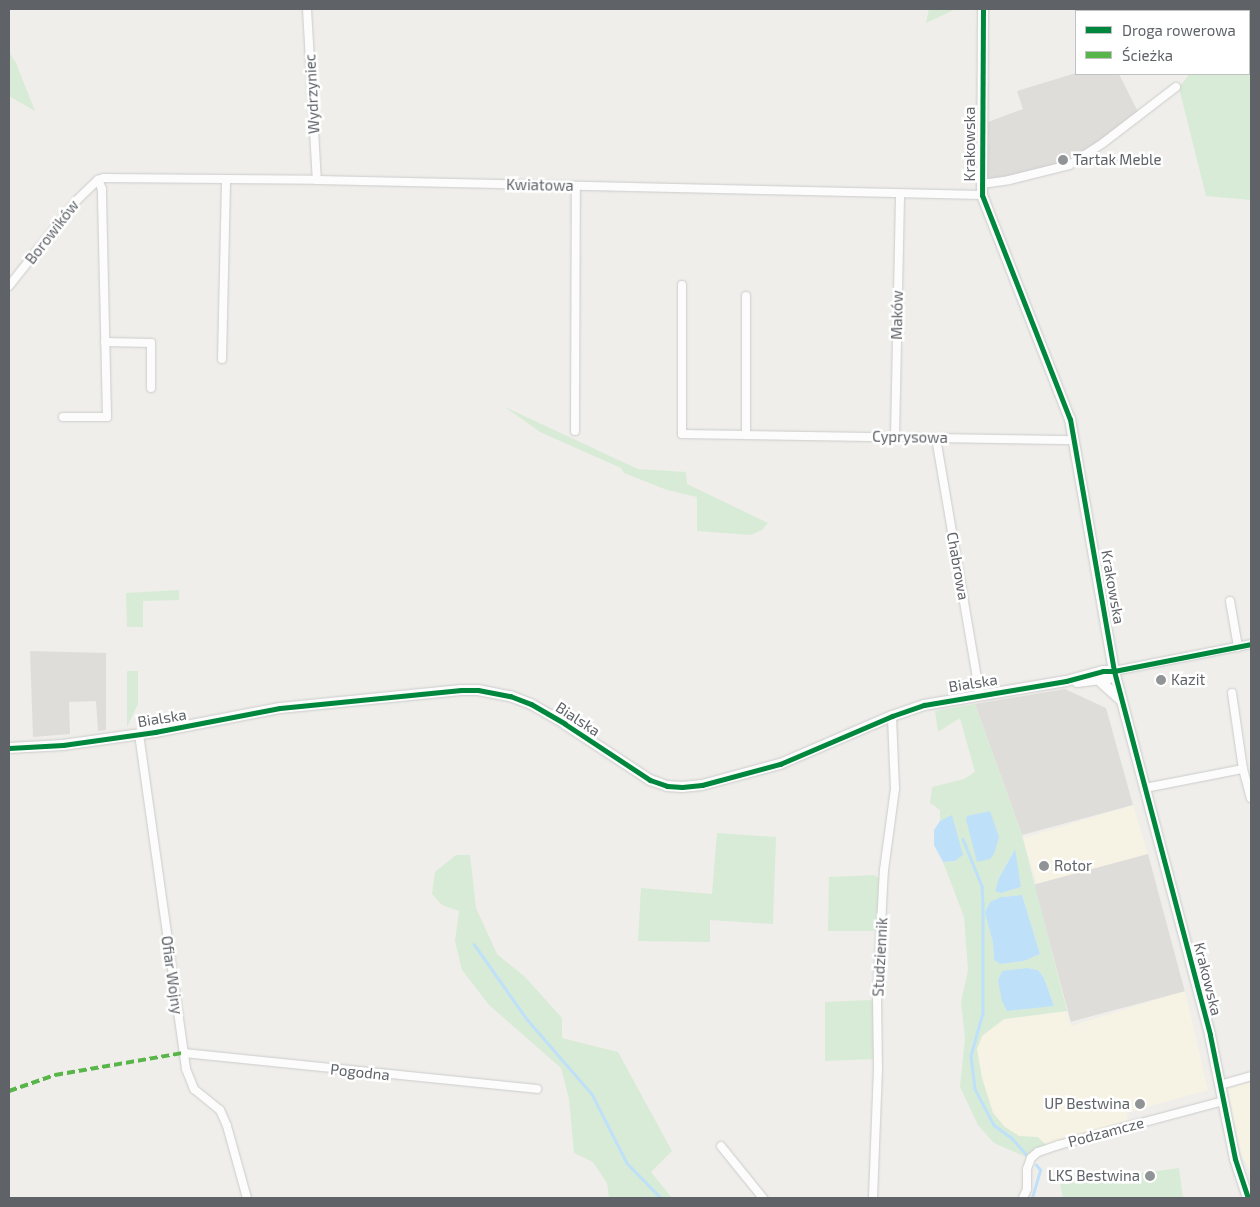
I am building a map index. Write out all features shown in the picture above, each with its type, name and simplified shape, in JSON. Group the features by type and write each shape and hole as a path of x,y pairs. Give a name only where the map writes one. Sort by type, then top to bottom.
{"street":[{"name":"Wydrzyniec","path":"307,9 317,180"},
{"name":"Krakowska","path":"983,9 982,195 1063,400 1074,440 1114,666 1208,1026 1244,1198"},
{"name":"Krakowska","path":"982,184 1009,180 1069,164 1103,143 1176,87"},
{"name":"Kwiatowa","path":"98,180 113,177 317,180 982,195"},
{"path":"222,359 226,179"},
{"name":"Borowików","path":"9,286 76,200 98,180"},
{"path":"63,417 107,417 102,189 98,180"},
{"path":"575,432 576,186"},
{"name":"Maków","path":"895,436 900,194"},
{"name":"Cyprysowa","path":"682,285 682,434 1074,440"},
{"path":"746,296 746,435"},
{"path":"105,342 151,343 151,388"},
{"name":"Chabrowa","path":"936,438 980,695"},
{"path":"1230,602 1238,647"},
{"path":"1114,666 1251,644"},
{"name":"Bialska","path":"9,748 63,745 139,734 280,708 461,690 478,690 510,696 530,704 565,724 650,780 667,786 682,787 702,785 780,764 892,716 924,705 1101,676 1114,666"},
{"path":"1101,676 1122,701"},
{"path":"1232,693 1243,769 1251,798"},
{"name":"Studziennik","path":"874,1198 878,978 884,870 895,789 892,716"},
{"name":"Ofiar Wojny","path":"139,734 186,1069 194,1089 220,1110 227,1126 247,1198"},
{"path":"1145,788 1243,769"},
{"name":"Pogodna","path":"183,1053 537,1089"},
{"path":"1220,1085 1251,1076"},
{"name":"Podzamcze","path":"1023,1198 1027,1190 1027,1169 1031,1158 1038,1152 1058,1144 1223,1101"},
{"path":"721,1146 763,1198"},
{"name":"Krakowska","path":"1238,1173 1248,1198"}],"shaded area":[{"path":"1075,73 1075,75 1120,75 1138,112 1102,142 1068,163 987,181 988,122 1023,109 1017,91"},
{"path":"30,651 106,653 106,730 98,731 96,701 69,702 70,734 33,737"},
{"path":"1065,689 1106,708 1133,805 1022,835 975,704"},
{"path":"1133,805 1148,854 1038,887 1023,839"},
{"path":"1148,854 1185,991 1071,1022 1034,885"},
{"path":"1185,991 1208,1090 1126,1113 1128,1120 1046,1145 1037,1137 1019,1137 1005,1127 993,1113 982,1078 977,1049 982,1036 1004,1019 1067,1011 1071,1026"},
{"path":"1251,1082 1251,1173 1240,1151 1228,1089"}],"green space":[{"path":"929,9 956,9 926,23"},
{"path":"1251,9 1251,200 1206,196 1179,88 1188,75 1250,75 1250,10 1162,10"},
{"path":"9,52 16,63 35,111 9,96"},
{"path":"505,407 638,469 686,472 687,484 768,523 762,530 751,535 697,531 697,497 667,490 624,473 621,468 540,432"},
{"path":"179,590 179,600 143,601 143,627 127,627 126,593"},
{"path":"127,671 138,671 138,704 127,727"},
{"path":"975,704 1022,835 1067,1011 1004,1019 982,1036 977,1049 982,1078 993,1113 1005,1127 1019,1136 1038,1137 1046,1145 1026,1157 994,1143 978,1125 960,1087 965,1038 961,1002 968,970 964,917 943,862 955,861 952,816 940,821 940,810 930,803 932,787 964,779 975,772 960,718 938,732 935,711","holes":["1014,850 1021,887 1001,893 999,878","1022,895 1040,954 1024,961 1000,964 994,960 993,943 987,917 1001,897","1019,969 1038,970 1044,978 1054,1006 1023,1008"]},
{"path":"717,833 776,837 773,924 710,920 710,942 638,941 641,888 712,894"},
{"path":"456,855 470,855 476,908 497,954 525,977 562,1018 562,1038 618,1052 672,1151 651,1172 672,1198 609,1198 607,1183 593,1162 574,1153 569,1099 561,1068 489,1005 462,970 455,941 459,911 442,905 432,894 435,872"},
{"path":"874,875 880,879 879,931 828,931 829,877"},
{"path":"873,1001 874,1059 825,1061 825,1002"},
{"name":"LKS Bestwina","path":"1179,1168 1183,1198 1063,1198 1060,1184"}],"water":[{"path":"990,811 999,837 994,854 990,859 977,862 966,819 967,816"},
{"path":"952,815 963,855 955,861 943,862 934,845 934,830 940,821"},
{"path":"1015,849 1021,887 1001,893 995,891 999,878"},
{"path":"1022,895 1040,954 1024,961 1000,964 994,960 993,943 985,912 990,902 1001,897"},
{"path":"1027,968 1038,970 1044,978 1054,1006 1007,1011 1002,1001 998,981 1002,971"}],"waterway":[{"path":"963,839 982,886 983,904 983,1013 971,1056 975,1089 994,1125 1012,1138 1026,1154"},
{"path":"474,944 527,1019 592,1094 627,1163 661,1198"},
{"path":"1032,1198 1040,1170 1036,1165"}],"marked path":[{"path":"9,1091 55,1075 183,1053"}],"cycle path":[{"path":"983,9 982,195 1070,419 1114,671 1210,1035 1235,1159 1248,1198"},
{"path":"9,748 63,745 155,732 280,708 461,690 478,690 510,696 531,704 650,780 667,786 682,787 702,785 780,764 892,716 924,705 1066,681 1103,671 1114,671 1251,644"}],"place":[{"name":"Tartak Meble","path":"1063,160"},
{"name":"Kazit","path":"1161,680"},
{"name":"Rotor","path":"1044,866"},
{"name":"UP Bestwina","path":"1140,1104"},
{"name":"LKS Bestwina","path":"1150,1176"}]}
